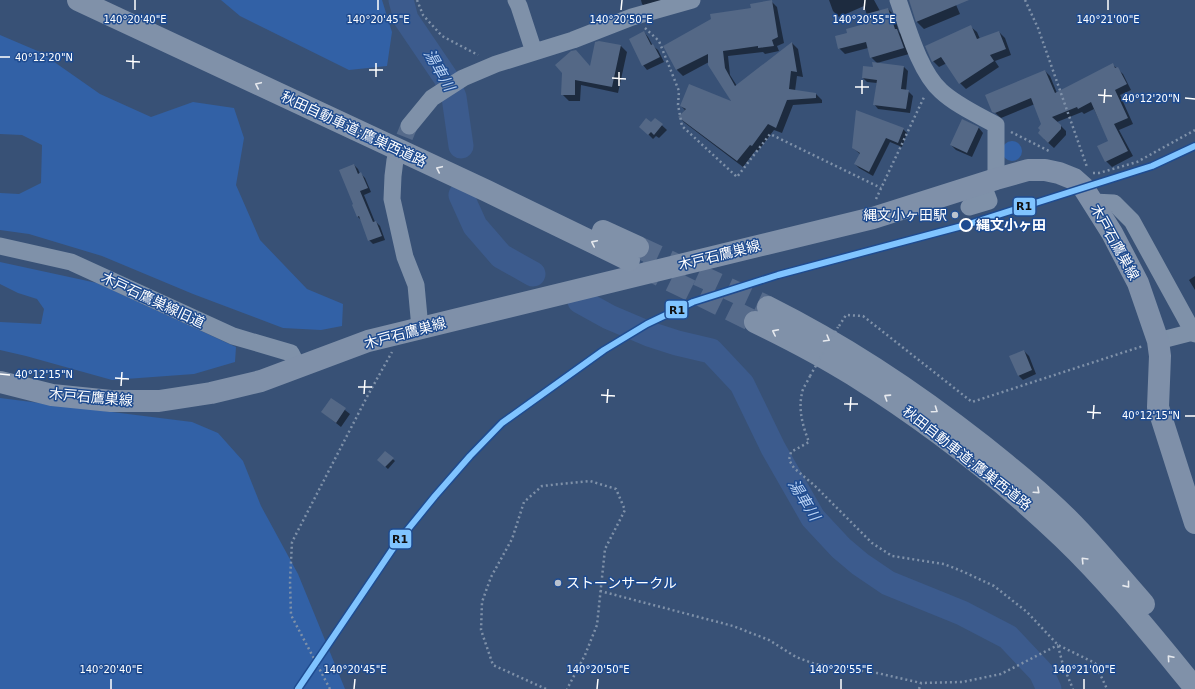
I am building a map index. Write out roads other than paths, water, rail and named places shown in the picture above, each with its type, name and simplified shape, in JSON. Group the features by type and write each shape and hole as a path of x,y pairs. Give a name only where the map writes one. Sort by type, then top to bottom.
{"highway":[{"name":"秋田自動車道;鷹巣西道路","path":"78,0 487,191 634,254 112,0"},
{"name":"秋田自動車道;鷹巣西道路","path":"1195,664 1110,564 1069,520 1024,479 954,424 886,376 830,340 761,314 822,356 890,399 993,476 1064,539 1093,570 1195,688"}],"main road":[{"name":"木戸石鷹巣線","path":"0,382 52,395 111,401 159,401 218,392 261,381 368,341 874,218 991,186 1028,170 1045,170 1059,173 1074,179 1083,188 1112,233 1138,283 1158,341 1160,356 1158,407 1195,523"}],"street":[{"path":"516,0 520,6 534,52"},
{"path":"409,126 432,98 463,78 496,64 574,40 632,17 692,0"},
{"path":"898,0 925,70 932,80 946,95 996,125 989,201 969,208"},
{"path":"395,160 392,199 406,257 416,285 420,328"},
{"path":"1093,202 1114,203 1132,221 1194,333 1158,341"},
{"name":"木戸石鷹巣線旧道","path":"0,246 71,262 233,336 290,353 298,368"}],"waterway":[{"name":"湯車川","path":"401,0 406,19 446,78 454,97 461,146"},
{"name":"湯車川","path":"461,195 475,226 501,256 533,274"},
{"name":"湯車川","path":"580,301 609,317 649,334 677,343 711,351 742,384 773,448 813,518 841,548 860,564 888,583 962,613 1008,637 1041,672 1049,689"}],"tunnel":[{"path":"395,160 409,126"},
{"path":"638,247 768,307"},
{"path":"641,266 755,322"}],"place":[{"name":"縄文小ヶ田駅","path":"955,215"},
{"name":"縄文小ヶ田","path":"966,225"},
{"name":"ストーンサークル","path":"558,583"}]}
